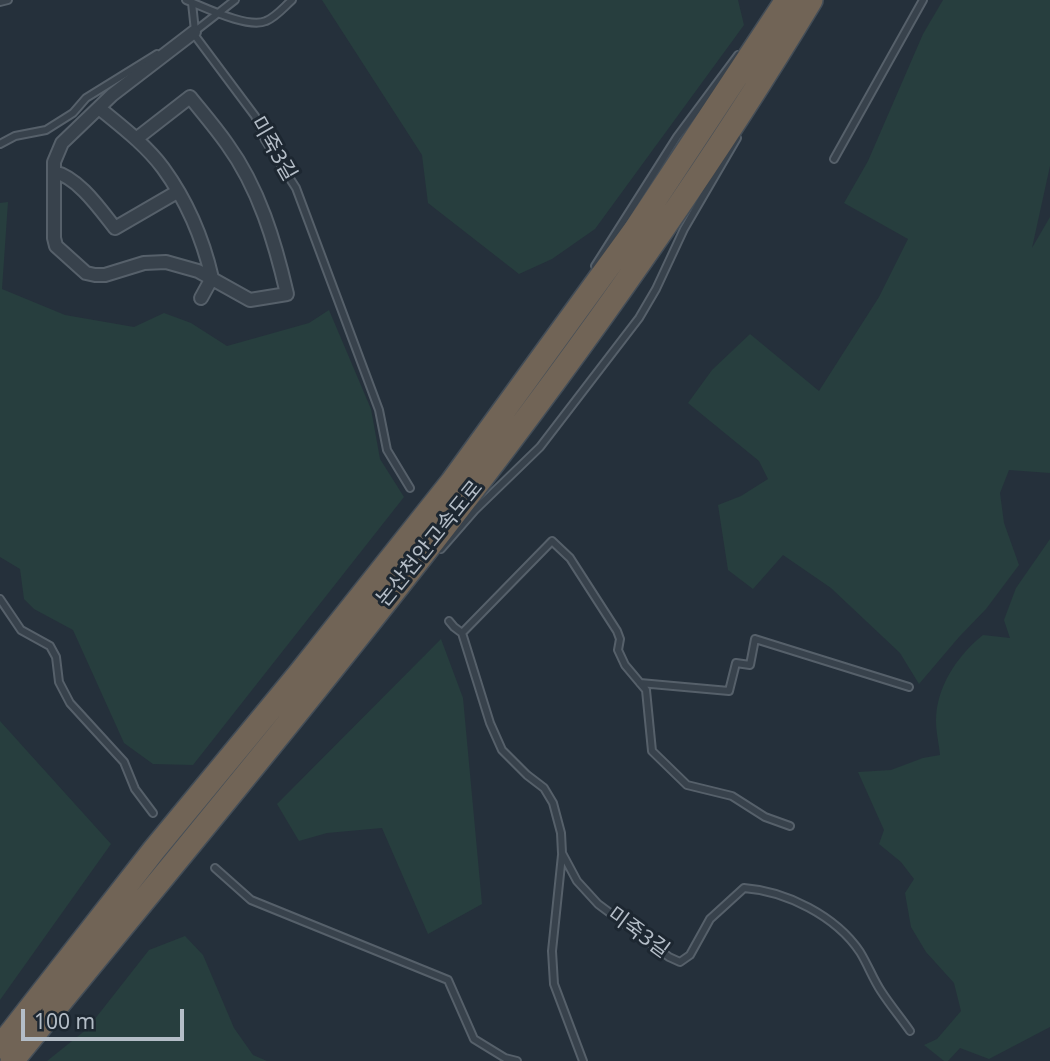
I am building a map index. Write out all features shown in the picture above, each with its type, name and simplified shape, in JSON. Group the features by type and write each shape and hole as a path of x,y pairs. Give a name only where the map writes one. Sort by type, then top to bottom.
{"highway":[{"name":"논산천안고속도로","path":"12,1061 14,1040 154,850 444,493 512,401 635,230 787,0"},
{"name":"논산천안고속도로","path":"14,1040 267,752 493,465 753,102 811,0"}],"street":[{"path":"136,139 190,97 228,145 250,184 278,254 287,294 250,300 198,271 166,262 124,268 105,275 86,272 56,246 54,172 57,150 99,108 194,32"},
{"path":"99,108 136,139 163,167 177,192 202,239 212,278 201,299"},
{"path":"54,172 63,174 94,201 115,228 177,192"}],"lane":[{"path":"0,2 8,0"},
{"path":"0,144 15,136 46,130 73,113 86,98 194,32 235,0"},
{"path":"189,1 257,24 268,21 292,0"},
{"path":"834,159 923,0"},
{"path":"189,1 194,32"},
{"path":"751,36 775,20"},
{"name":"미죽3길","path":"194,32 255,116 265,140 296,188 379,410 387,450 410,488"},
{"path":"592,271 677,137 744,46"},
{"path":"435,556 475,510 540,447 639,318 684,229 738,137"},
{"path":"512,401 518,379 564,314"},
{"path":"449,621 462,633 552,541 570,558 617,631 620,639 618,650 625,665 646,690 652,751 687,785 732,796 765,817 790,826"},
{"path":"368,622 384,615 401,595"},
{"path":"0,599 20,630 50,646 56,657 59,682 70,703 124,762 135,789 153,813"},
{"name":"미죽3길","path":"462,633 490,723 502,750 544,788 553,803 561,833 562,853 577,881 598,904 669,957 680,962 690,955 710,919 744,888 764,890 793,899 839,929 859,951 880,990 910,1031"},
{"path":"640,683 729,691 736,663 750,665 755,639 909,687"},
{"path":"562,853 552,951 554,984 583,1061"},
{"path":"215,868 251,900 448,980 474,1038 505,1058 517,1061"}],"green space":[{"path":"322,0 738,0 744,25 595,229 552,259 519,274 428,203 422,155"},
{"path":"943,0 1050,0 1050,166 1032,248 1050,217 1050,473 1009,470 1000,493 1004,523 1019,565 986,609 919,684 900,653 831,588 783,555 753,589 728,570 718,505 741,496 768,479 759,461 688,403 712,370 750,334 819,391 879,297 908,239 844,203 868,161 923,34"},
{"path":"8,202 2,289 65,315 134,327 164,313 191,323 227,346 309,323 329,310 371,409 380,459 404,497 193,765 153,764 124,743 73,630 34,609 24,599 20,569 0,557 0,203"},
{"path":"1050,539 1050,1027 989,1059 960,1048 948,1061 944,1061 924,1045 937,1039 961,1011 954,983 926,952 911,927 905,893 914,879 901,862 879,844 884,830 858,772 891,770 923,758 940,755 936,721 944,684 957,662 983,635 1010,638 1004,620 1016,588"},
{"path":"441,639 463,698 482,904 428,934 382,828 327,833 299,841 277,804"},
{"path":"0,721 111,844 0,1000"},
{"path":"185,936 203,955 234,1028 253,1055 267,1061 47,1061 87,1029 149,950"}]}
